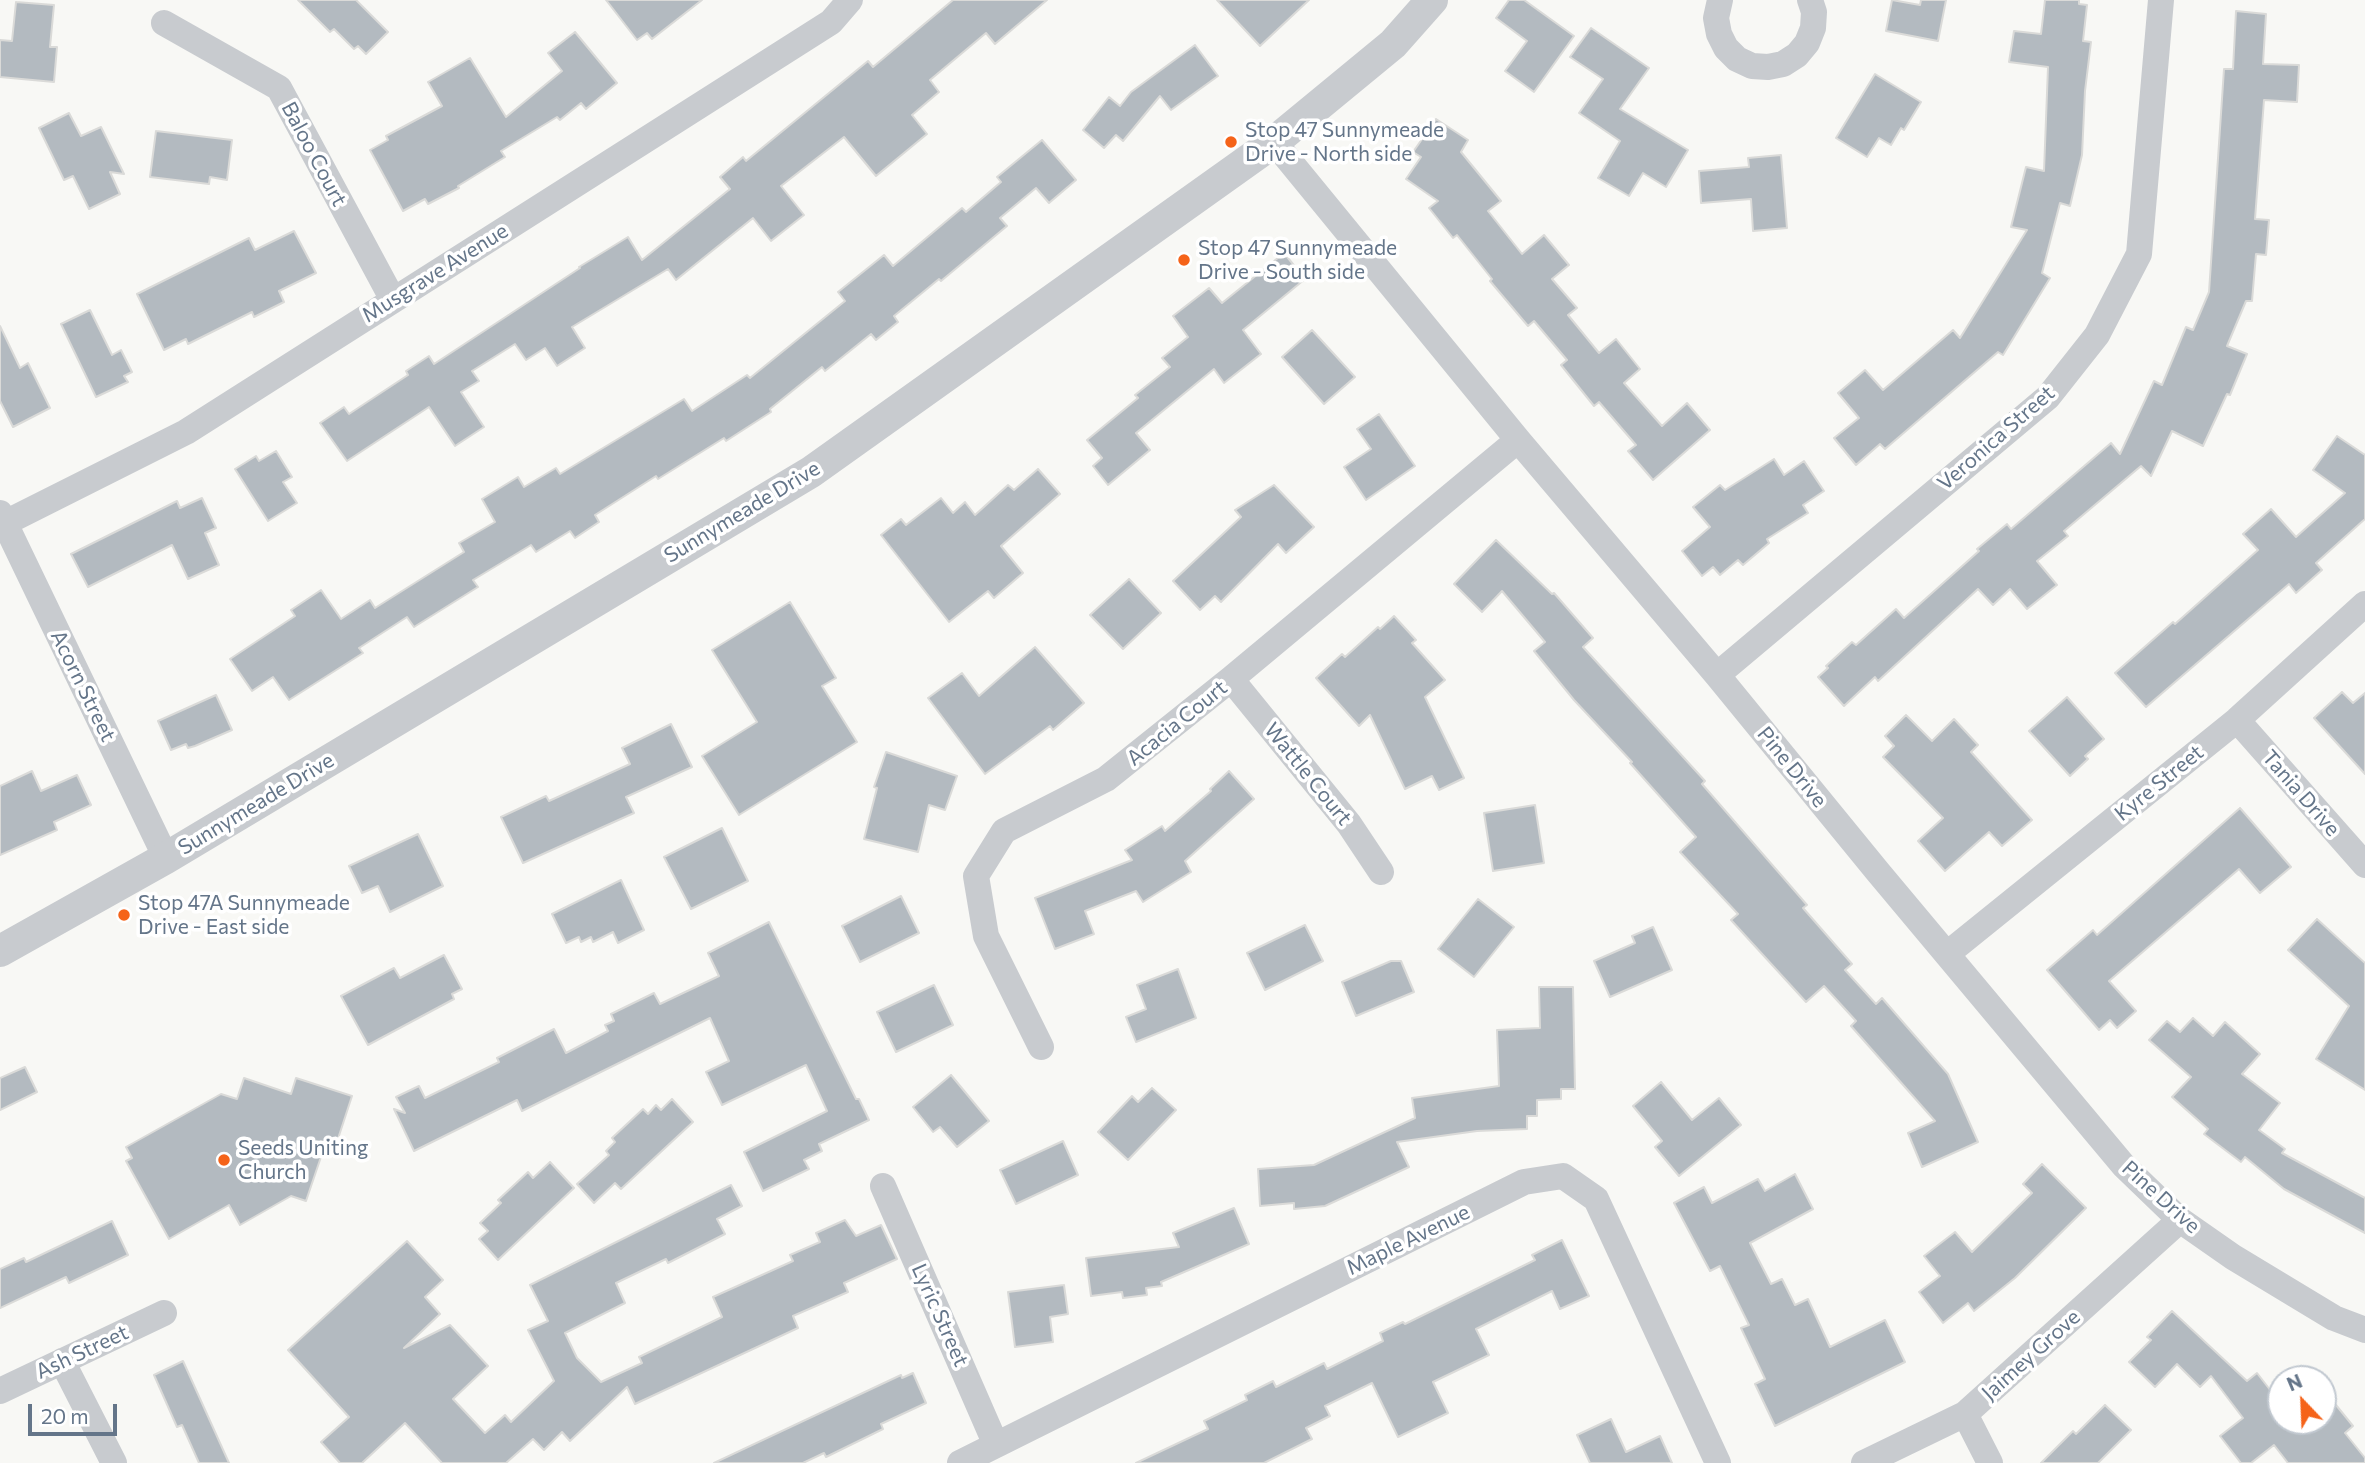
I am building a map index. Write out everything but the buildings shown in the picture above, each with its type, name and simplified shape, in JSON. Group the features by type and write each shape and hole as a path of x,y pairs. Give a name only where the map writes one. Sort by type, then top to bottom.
{"street":[{"name":"Musgrave Avenue","path":"2,518 186,432 831,22 850,0"},
{"name":"Sunnymeade Drive","path":"0,951 166,858 811,472 1274,142 1393,44 1432,0"},
{"path":"1718,1 1717,26 1726,48 1737,59 1752,66 1768,67 1783,64 1797,55 1807,43 1813,28 1814,12 1810,0"},
{"name":"Veronica Street","path":"1717,675 2048,397 2097,335 2139,254 2161,0"},
{"name":"Baloo Court","path":"164,23 279,88 393,300"},
{"name":"Pine Drive","path":"1274,142 1518,440 1717,675 2124,1166 2180,1220 2233,1257 2334,1318 2365,1330"},
{"name":"Acacia Court","path":"1041,1047 986,936 976,876 1004,831 1106,779 1231,679 1518,440"},
{"name":"Acorn Street","path":"2,518 166,858"},
{"name":"Kyre Street","path":"1947,954 2237,720 2365,604"},
{"name":"Wattle Court","path":"1231,679 1349,824 1381,872"},
{"name":"Tania Drive","path":"2237,720 2365,865"},
{"name":"Maple Avenue","path":"960,1463 1524,1182 1563,1176 1596,1199 1718,1463"},
{"name":"Lyric Street","path":"883,1186 996,1445"},
{"name":"Jaimey Grove","path":"1864,1463 1965,1414 2180,1220"},
{"name":"Ash Street","path":"0,1391 164,1313"},
{"path":"62,1361 114,1463"},
{"path":"1965,1414 1990,1463"}],"place":[{"name":"Stop 47 Sunnymeade Drive - North side","path":"1231,142"},
{"name":"Stop 47 Sunnymeade Drive - South side","path":"1184,260"},
{"name":"Stop 47A Sunnymeade Drive - East side","path":"124,915"},
{"name":"Seeds Uniting Church","path":"224,1160"}]}
